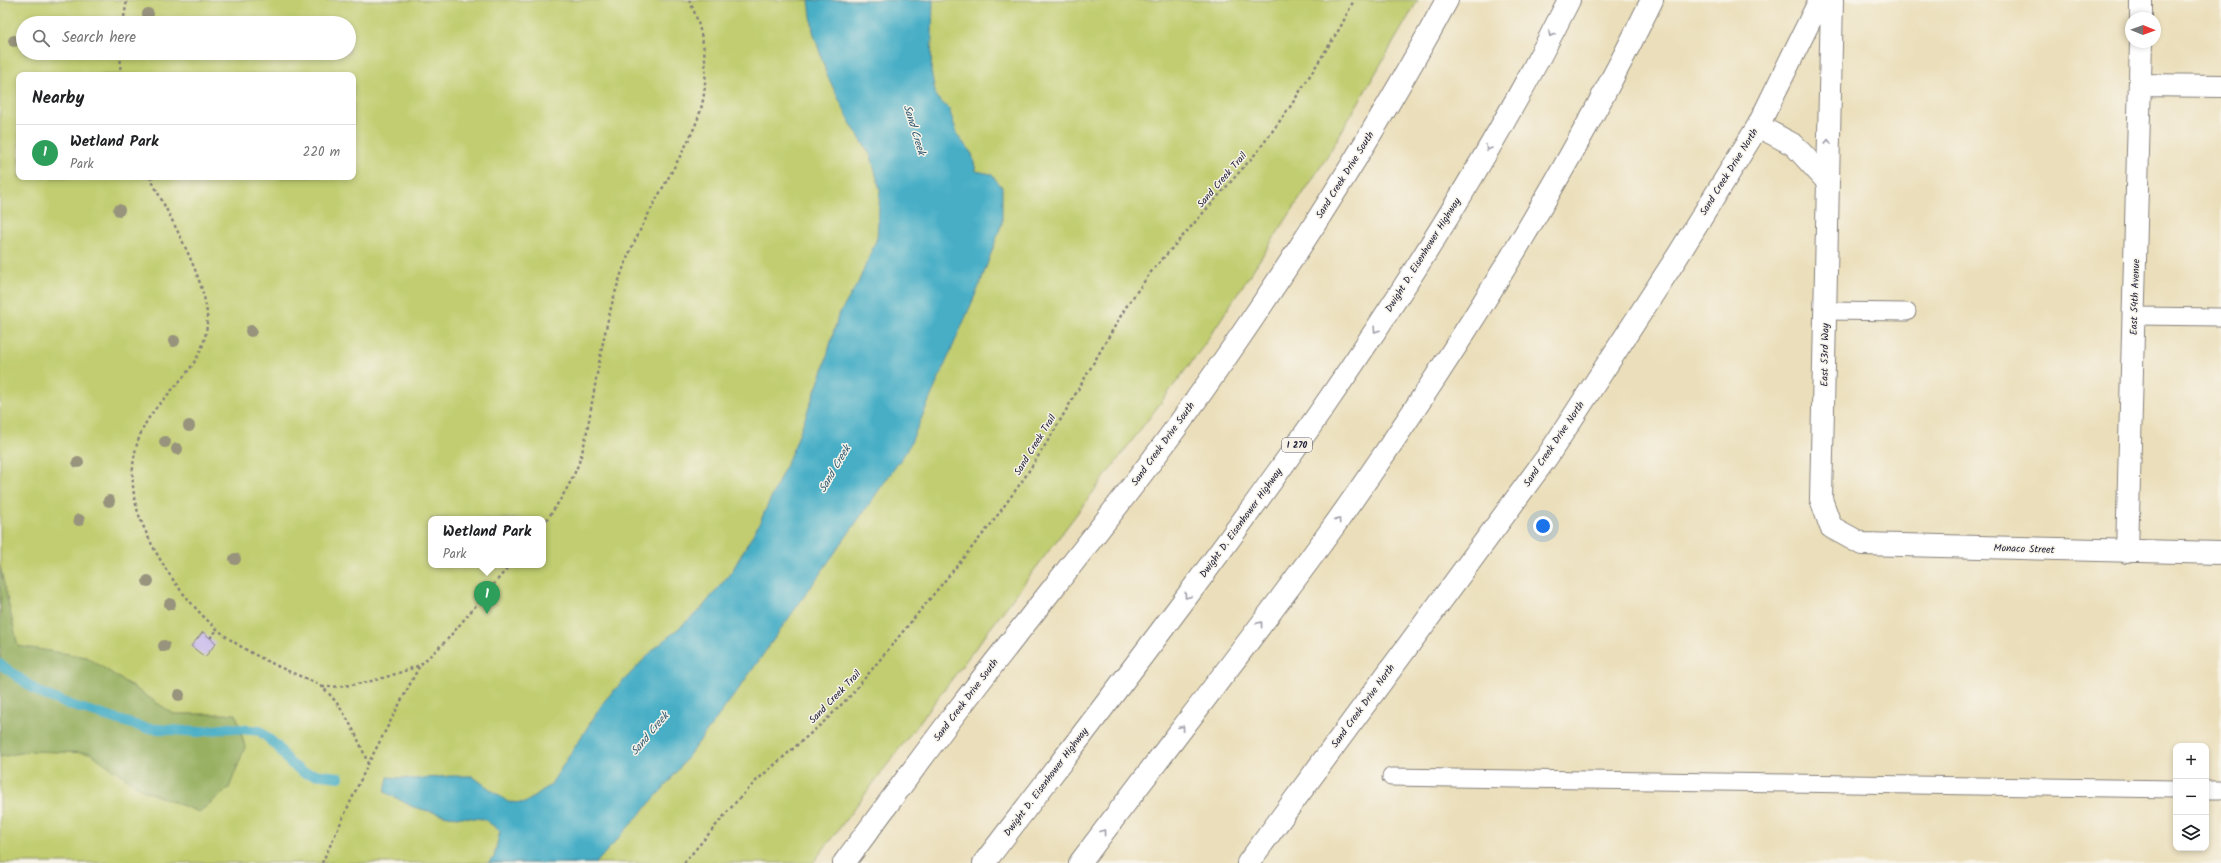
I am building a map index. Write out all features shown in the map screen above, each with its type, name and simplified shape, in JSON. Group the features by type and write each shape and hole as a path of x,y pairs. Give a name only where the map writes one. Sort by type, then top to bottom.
{"main road":[{"name":"Sand Creek Drive South","path":"844,863 961,705 1161,448 1260,308 1404,79 1447,0"},
{"name":"Dwight D. Eisenhower Highway","path":"984,863 1238,528 1362,352 1488,148 1569,0"},
{"path":"1080,863 1333,527 1404,424 1470,323 1572,153 1652,0"},
{"name":"Sand Creek Drive North","path":"1248,863 1547,457 1677,257 1758,126 1820,0"},
{"name":"East 53rd Way","path":"1831,527 1821,499 1832,0"},
{"path":"2141,0 2141,12"},
{"name":"East 54th Avenue","path":"2127,552 2141,48"},
{"path":"2141,85 2221,86"},
{"path":"1758,126 1794,145 1827,181"},
{"name":"Monaco Street","path":"1831,527 1862,544 2221,554"}],"lane":[{"path":"1826,310 1907,312"},
{"path":"2134,316 2221,317"},
{"path":"1391,777 2173,790"},
{"path":"2209,790 2221,790"}],"path":[{"path":"124,16 127,0"},
{"path":"546,521 557,506 578,465 588,426 603,343 626,262 645,219 690,138 701,109 704,81 704,51 700,28 689,0"},
{"name":"Sand Creek Trail","path":"684,863 752,784 826,720 851,695 992,523 1025,477 1054,431 1126,308 1152,272 1258,151 1295,100 1340,28 1354,0"},
{"path":"120,60 120,72"},
{"path":"151,180 201,287 207,314 206,336 199,356 145,424 136,446 132,469 134,495 141,522 156,553 195,607 218,630 255,655 321,687 351,725 368,764"},
{"path":"322,863 368,764 420,665 446,640 507,568"},
{"path":"210,638 218,630"},
{"path":"321,687 342,687 367,683 393,676 420,665"}],"green space":[{"path":"0,0 1418,0 1325,160 1202,348 813,863 0,863"},
{"path":"0,566 18,646 87,657 174,714 236,714 245,747 229,788 199,812 143,790 90,753 30,751 0,757"}],"water":[{"name":"Sand Creek","path":"809,0 933,0 931,71 936,97 949,109 958,136 972,154 976,171 991,174 1002,187 1002,223 980,284 908,449 738,690 668,783 596,863 488,863 494,857 500,831 484,819 448,816 413,807 385,792 388,777 415,779 472,776 508,802 525,803 551,784 605,700 653,650 700,610 732,571 760,522 795,445 823,370 838,316 858,283 877,238 880,190 871,156 851,124 827,75 813,31"}],"building":[{"path":"203,632 216,643 205,657 191,646"}],"waterway":[{"path":"0,664 40,693 70,705 145,728 198,732 230,728 260,731 278,747 290,763 304,773 339,777"}],"place":[{"name":"Wetland Park","path":"487,614"}]}
